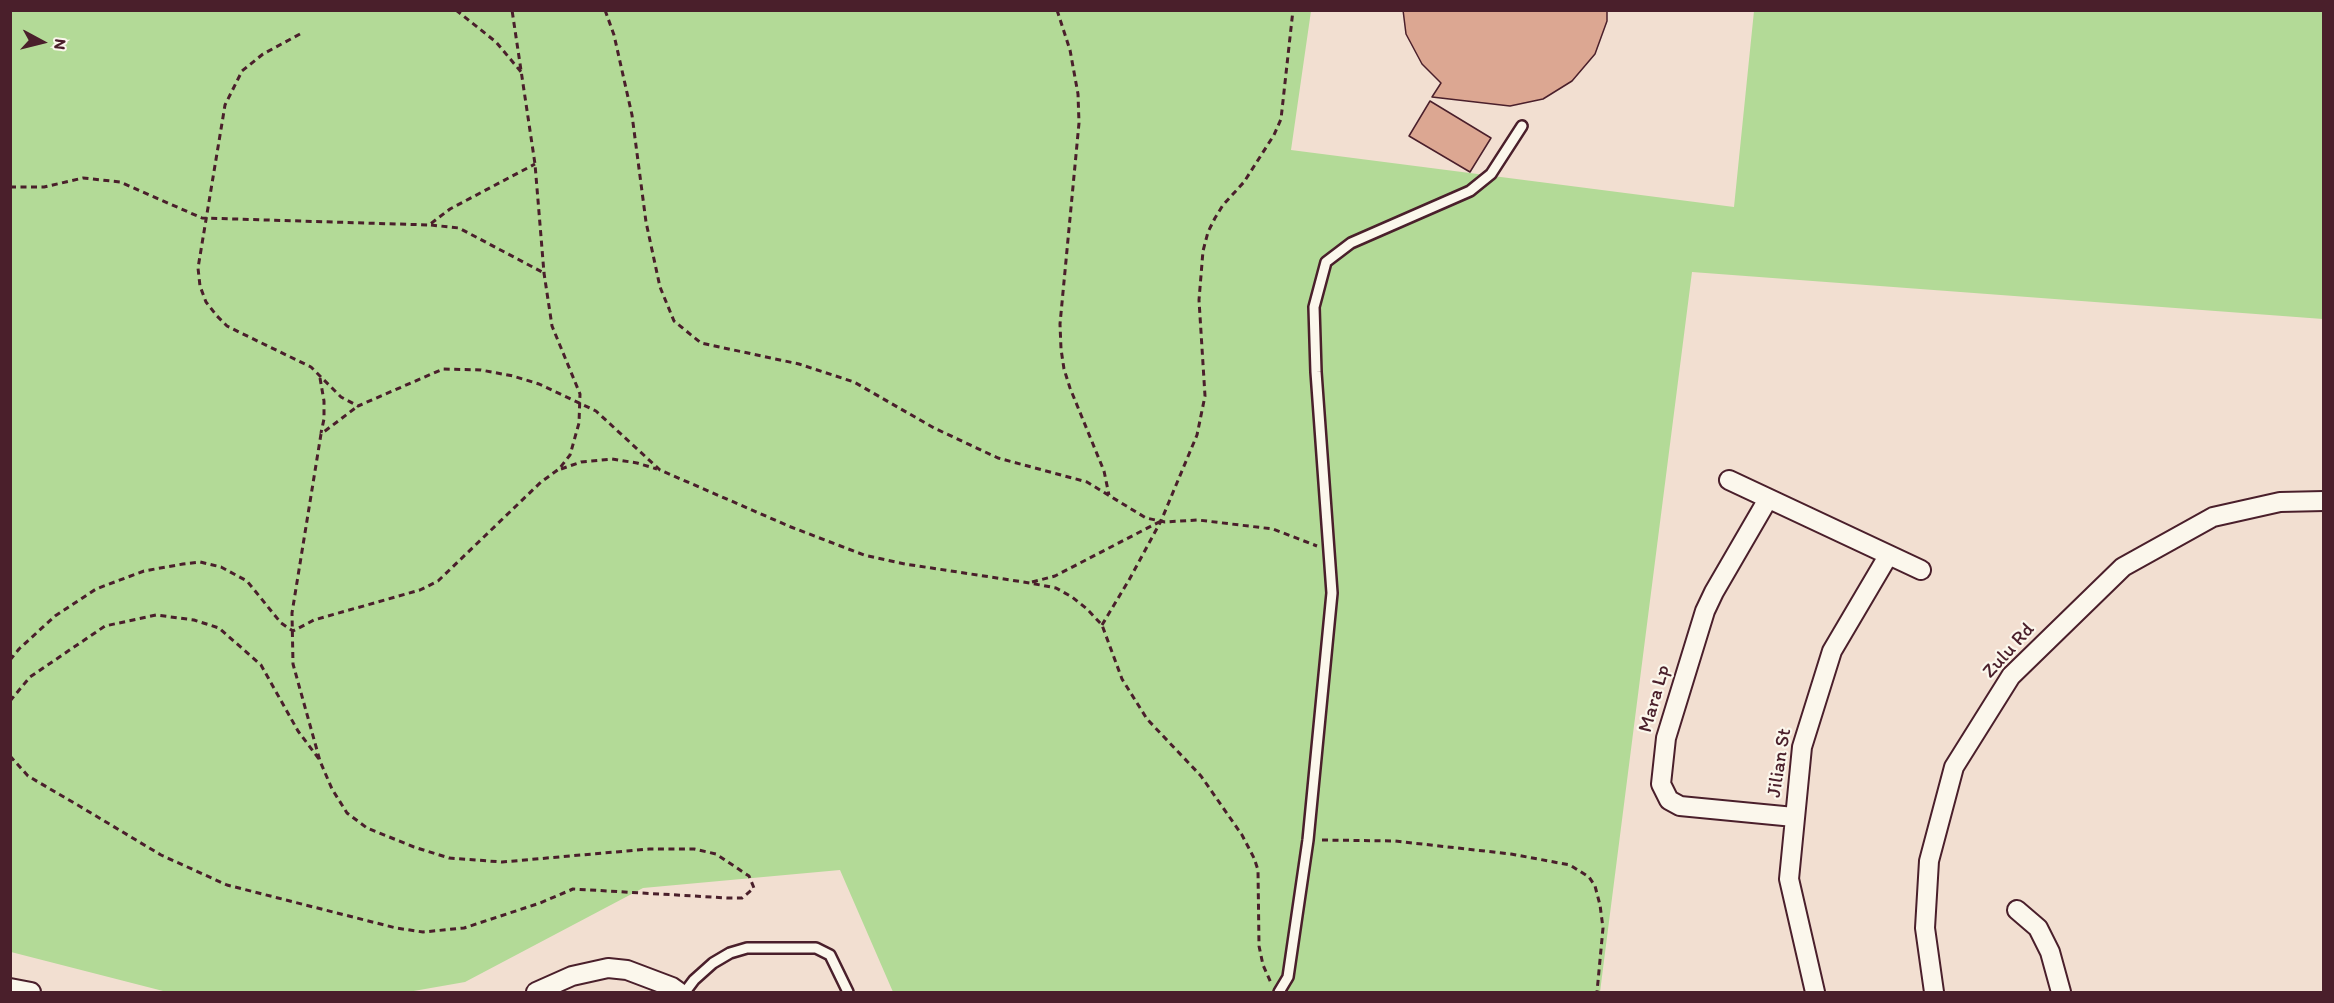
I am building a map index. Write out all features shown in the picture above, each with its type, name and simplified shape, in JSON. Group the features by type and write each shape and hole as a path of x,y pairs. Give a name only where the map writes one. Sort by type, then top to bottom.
{"street":[{"path":"1729,480 1921,570"},
{"name":"Mara Lp","path":"1768,499 1705,611 1666,738 1661,784 1669,800 1682,807 1794,817"},
{"name":"Zulu Rd","path":"1934,993 1925,928 1929,861 1954,767 2011,676 2122,567 2213,517 2280,502 2324,501"},
{"name":"Jilian St","path":"1815,993 1789,879 1802,747 1832,651 1888,556"},
{"path":"2017,910 2038,928 2050,952 2061,993"},
{"path":"536,993 572,976 608,968 627,970 672,987 679,993"},
{"path":"10,988 31,993"}],"lane":[{"path":"1275,989 1288,977 1308,840 1332,593 1316,372 1314,307 1326,262 1351,243 1470,191 1491,174 1522,126"},
{"path":"685,993 694,980 713,963 730,953 747,948 816,948 830,955 848,993"}],"path":[{"path":"456,10 496,42 522,73"},
{"path":"293,631 314,620 420,590 438,581 541,482 559,469 570,454 579,423 580,394 552,326 544,273 535,164 512,10"},
{"path":"605,10 614,35 632,116 645,222 660,287 675,321 701,343 799,364 854,382 934,428 998,458 1087,482 1146,518 1161,521 1198,520 1273,529 1330,550"},
{"path":"1057,10 1070,50 1078,94 1079,123 1060,324 1061,349 1070,388 1104,471 1109,496"},
{"path":"1102,625 1161,521 1197,435 1203,414 1205,379 1199,300 1203,251 1215,218 1244,182 1274,135 1281,119 1293,10"},
{"path":"300,34 263,54 242,71 225,105 198,268 200,286 206,302 227,326 310,367 341,397 358,406"},
{"path":"429,225 450,209 535,164"},
{"path":"10,187 44,187 83,178 120,182 207,218 429,225 459,228 544,273"},
{"path":"321,434 358,406 444,369 481,370 539,384 580,402 596,411 660,470"},
{"path":"10,756 28,776 161,855 227,885 396,928 423,932 464,928 540,903 573,889 741,898 754,888 749,876 716,854 694,849 649,849 502,862 449,858 414,848 356,822 347,813 332,789 320,761 293,664 292,613 324,419 324,400 319,376"},
{"path":"559,469 581,462 612,459 637,463 660,470 791,527 864,555 905,564 1056,588 1072,597 1102,625 1122,680 1147,718 1201,776 1242,835 1254,858 1258,886 1259,946 1265,972 1275,989"},
{"path":"1030,583 1055,576 1161,521"},
{"path":"10,660 55,616 96,589 144,571 200,562 221,567 247,581 280,623 293,631"},
{"path":"10,701 30,677 105,626 156,615 194,620 219,628 261,665 298,730 320,761"},
{"path":"1308,840 1395,841 1511,854 1570,865 1589,877 1595,886 1600,905 1603,928 1597,993"}],"green space":[{"path":"10,11 1311,11 1291,150 1734,207 1754,11 2323,11 2323,319 1692,272 1600,992 893,992 840,870 643,888 465,982 408,992 167,992 11,952"}],"building":[{"path":"1403,10 1607,10 1607,21 1595,54 1572,81 1543,99 1510,106 1432,97 1441,83 1422,64 1406,34"},
{"path":"1430,101 1491,138 1470,172 1409,136"}]}
